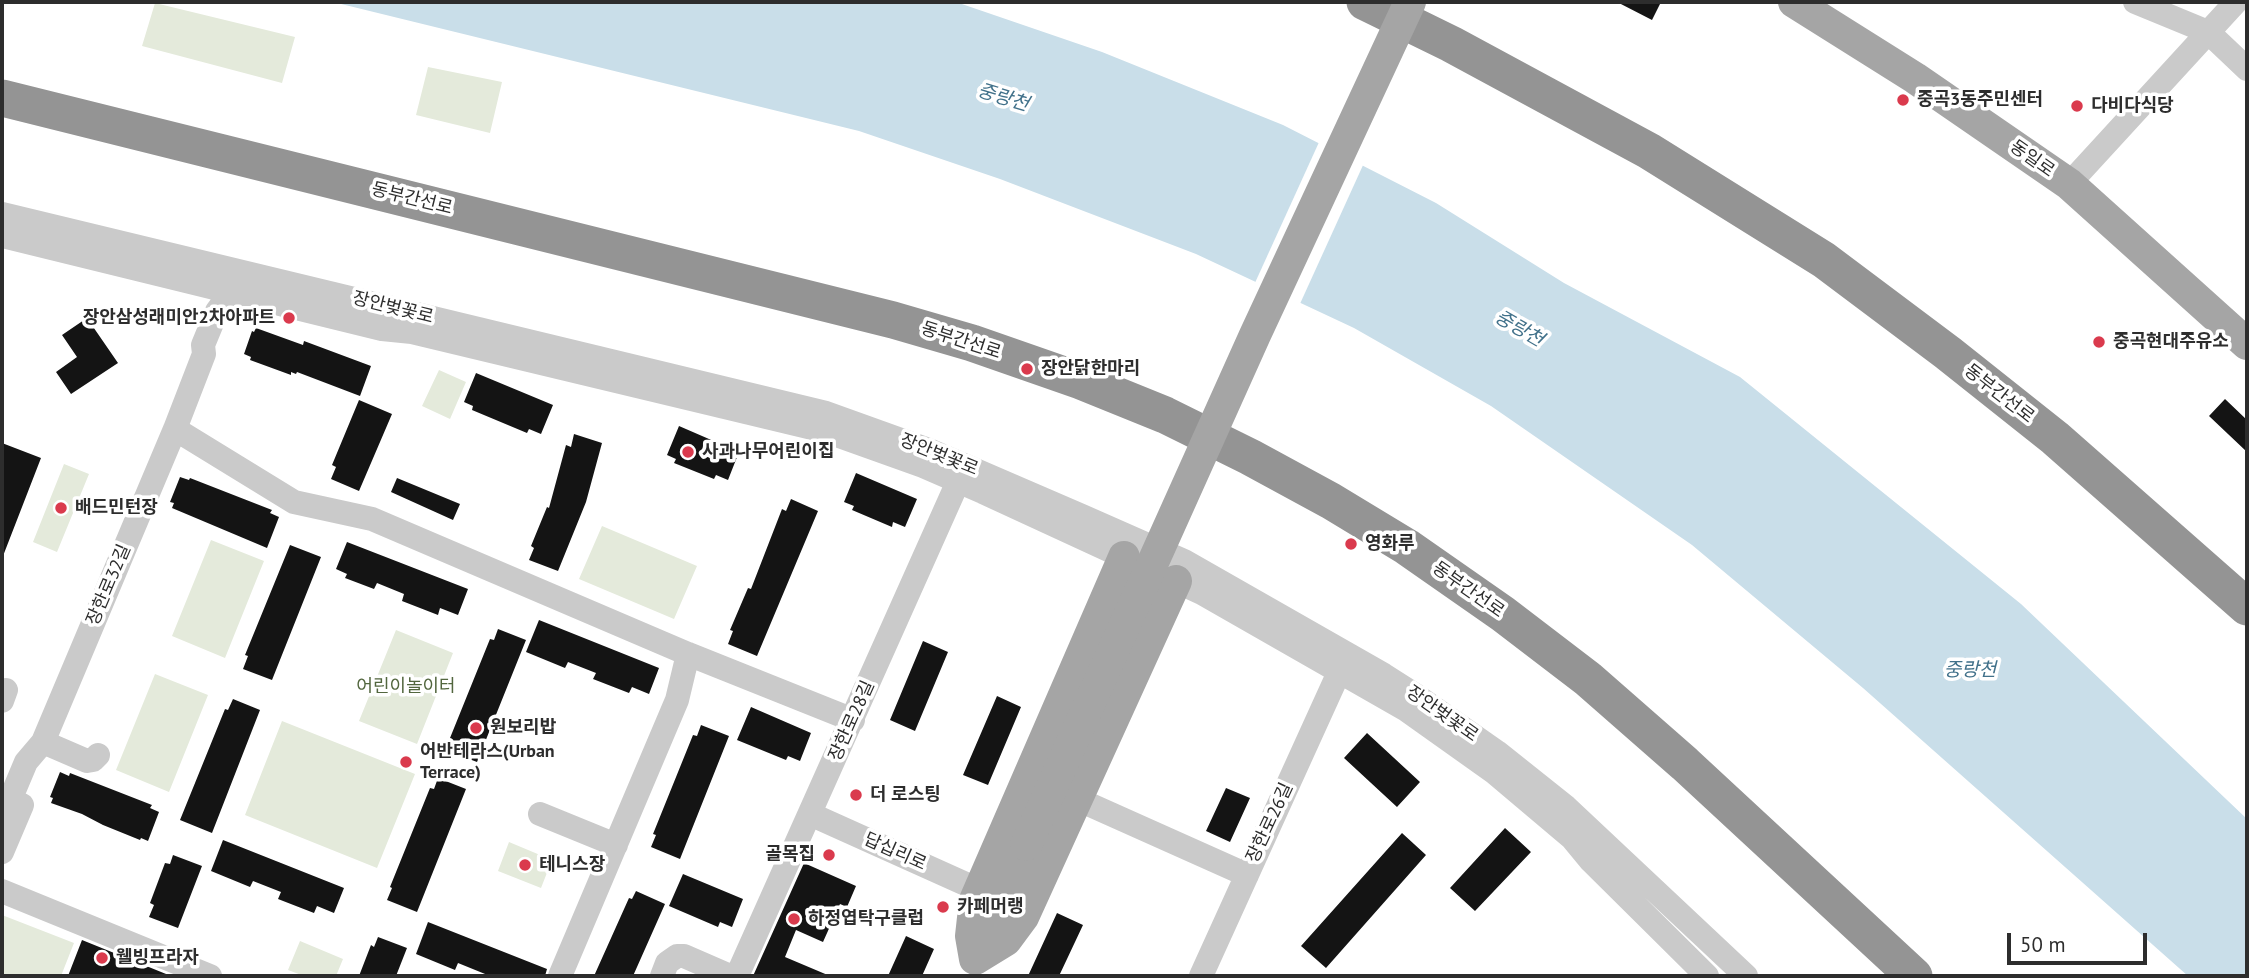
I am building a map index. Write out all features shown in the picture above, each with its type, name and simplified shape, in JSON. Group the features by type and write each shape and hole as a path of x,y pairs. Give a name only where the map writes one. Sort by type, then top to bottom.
{"highway":[{"name":"동부간선로","path":"1366,2 1451,44 1637,145 1824,260 2055,438 2247,607"},
{"name":"동부간선로","path":"2,98 893,320 972,343 1165,415 1331,501 1407,547 1503,614 1588,679 1685,764 1914,976"}],"main road":[{"path":"971,968 1260,323 1410,2"},
{"name":"동일로","path":"1814,7 2069,184 2247,344"},
{"path":"971,968 972,922 979,890 1124,557"},
{"path":"971,968 1006,940 1023,917 1176,581"}],"street":[{"path":"2135,2 2208,33 2247,69"},
{"path":"2069,184 2236,2"},
{"name":"장안벚꽃로","path":"2,214 233,281 382,329 412,332 811,428 962,473 1184,561 1373,668 1497,752 1566,807 1746,976"},
{"name":"장안벚꽃로","path":"2,236 233,281"},
{"name":"장한로32길","path":"2,852 41,767 43,742 175,429 204,354 203,345 217,311 233,281"},
{"name":"장한로32길","path":"175,429 194,408 209,383 231,315 233,281"},
{"path":"175,429 294,502 372,519 688,654 853,720"},
{"name":"장안벚꽃로","path":"962,473 1124,557 1202,593 1405,709 1527,798 1572,838 1591,861 1707,976"},
{"name":"장한로28길","path":"737,976 962,473"},
{"path":"560,976 677,700 688,654"},
{"name":"장한로26길","path":"1201,976 1340,670"},
{"path":"43,742 87,761 98,755"},
{"name":"장한로32길","path":"2,819 26,761 43,742"},
{"path":"1077,799 1247,875"},
{"path":"540,814 616,845"},
{"name":"답십리로","path":"810,814 979,890"},
{"path":"2,891 171,969 209,976"},
{"path":"662,976 667,963 677,956 684,956 730,976"}],"green space":[{"path":"155,3 295,37 282,83 142,46"},
{"path":"428,67 502,82 490,133 416,115"},
{"path":"439,370 466,382 450,419 422,406"},
{"name":"배드민턴장","path":"64,464 89,474 57,552 33,542"},
{"path":"602,526 697,566 674,619 579,579"},
{"path":"211,540 264,561 225,658 172,636"},
{"name":"어린이놀이터","path":"396,630 453,653 417,744 359,721"},
{"path":"155,674 208,695 169,792 116,770"},
{"path":"282,721 415,774 377,868 245,815"},
{"name":"테니스장","path":"509,842 552,860 541,888 498,871"},
{"path":"2,915 74,943 61,976 2,976"},
{"path":"300,941 343,959 336,976 304,976 288,970"}],"water":[{"name":"중랑천","path":"333,2 956,2 1102,52 1283,125 1436,203 1564,283 1740,377 2021,604 2247,819 2247,976 2188,976 1863,688 1692,545 1491,406 1354,328 1196,254 1000,179 859,131"}],"pier":[{"path":"1320,140 1364,163 1299,306 1254,285"}],"building":[{"path":"1617,2 1661,2 1652,20"},
{"path":"87,318 118,363 71,394 56,372 77,357 62,335"},
{"path":"256,328 303,345 304,341 371,366 360,396 297,372 291,372 291,375 250,360 251,357 244,354 252,331"},
{"path":"476,373 553,405 541,434 529,429 527,433 472,410 473,406 464,402"},
{"path":"2225,399 2247,420 2247,452 2209,416"},
{"path":"359,400 392,414 359,491 331,479 336,467 332,465"},
{"path":"679,426 739,452 728,480 716,475 714,479 674,463 676,459 667,455"},
{"path":"574,434 602,443 586,502 558,571 529,560 534,548 531,546 547,507 549,508 566,445 571,447"},
{"path":"2,443 41,458 3,556 2,556"},
{"path":"856,473 917,499 905,527 893,522 892,527 852,510 854,506 844,502"},
{"path":"180,477 190,478 272,510 270,513 279,517 267,548 172,508 174,503 170,502"},
{"path":"397,478 460,504 453,520 391,492"},
{"path":"791,499 818,511 757,656 728,644 733,631 730,630 748,588 751,589 782,509 786,511"},
{"path":"347,542 468,589 458,615 440,608 438,615 402,601 404,594 377,583 374,589 345,578 347,574 336,569"},
{"path":"290,545 321,557 272,680 243,669 248,656 245,655"},
{"path":"539,620 659,668 649,694 632,687 629,693 593,679 596,673 568,662 565,668 526,652"},
{"path":"498,629 526,640 477,762 448,751 452,739 450,738 490,639 494,640"},
{"path":"923,641 948,652 915,731 890,720"},
{"path":"997,696 1021,707 988,785 963,775"},
{"path":"233,699 260,710 212,833 180,820 225,709 228,710"},
{"path":"751,707 811,733 800,761 788,756 786,760 737,740"},
{"path":"701,725 729,736 680,859 651,847 656,835 653,834 693,735 697,736"},
{"path":"1367,733 1420,782 1397,807 1344,758"},
{"path":"60,772 69,776 70,773 152,805 150,808 159,812 148,841 51,803 53,798 50,797"},
{"path":"438,778 466,789 417,912 387,900 430,788 434,789"},
{"path":"1226,788 1250,798 1230,842 1206,831"},
{"path":"1505,828 1531,852 1475,911 1450,888"},
{"path":"1402,833 1426,855 1326,968 1301,946"},
{"path":"223,840 344,888 334,913 317,906 314,913 278,899 281,892 253,881 250,887 211,871"},
{"path":"173,855 202,866 178,928 149,917 154,905 150,903 165,863 170,864"},
{"path":"804,863 856,886 847,907 840,904 823,942 796,930 785,957 830,976 753,976"},
{"path":"683,874 743,899 732,927 720,922 718,927 669,906"},
{"path":"636,891 665,904 633,976 594,976 629,898 632,899"},
{"path":"1057,913 1083,925 1059,976 1028,976"},
{"path":"428,922 547,969 545,976 490,976 458,963 455,970 416,954"},
{"path":"906,936 934,949 922,976 888,976"},
{"path":"378,937 407,948 396,976 359,976 371,945 374,947"},
{"name":"웰빙프라자","path":"82,940 171,976 68,976"}],"place":[{"name":"중곡3동주민센터","path":"1903,100"},
{"name":"다비다식당","path":"2077,106"},
{"name":"장안삼성래미안2차아파트","path":"289,318"},
{"name":"중곡현대주유소","path":"2099,342"},
{"name":"장안닭한마리","path":"1027,369"},
{"name":"사과나무어린이집","path":"688,452"},
{"name":"배드민턴장","path":"61,508"},
{"name":"영화루","path":"1351,544"},
{"name":"원보리밥","path":"476,728"},
{"name":"어반테라스(Urban Terrace)","path":"406,762"},
{"name":"더 로스팅","path":"856,795"},
{"name":"골목집","path":"829,855"},
{"name":"테니스장","path":"525,865"},
{"name":"카페머랭","path":"943,907"},
{"name":"하정엽탁구클럽","path":"794,919"},
{"name":"웰빙프라자","path":"102,958"}]}
